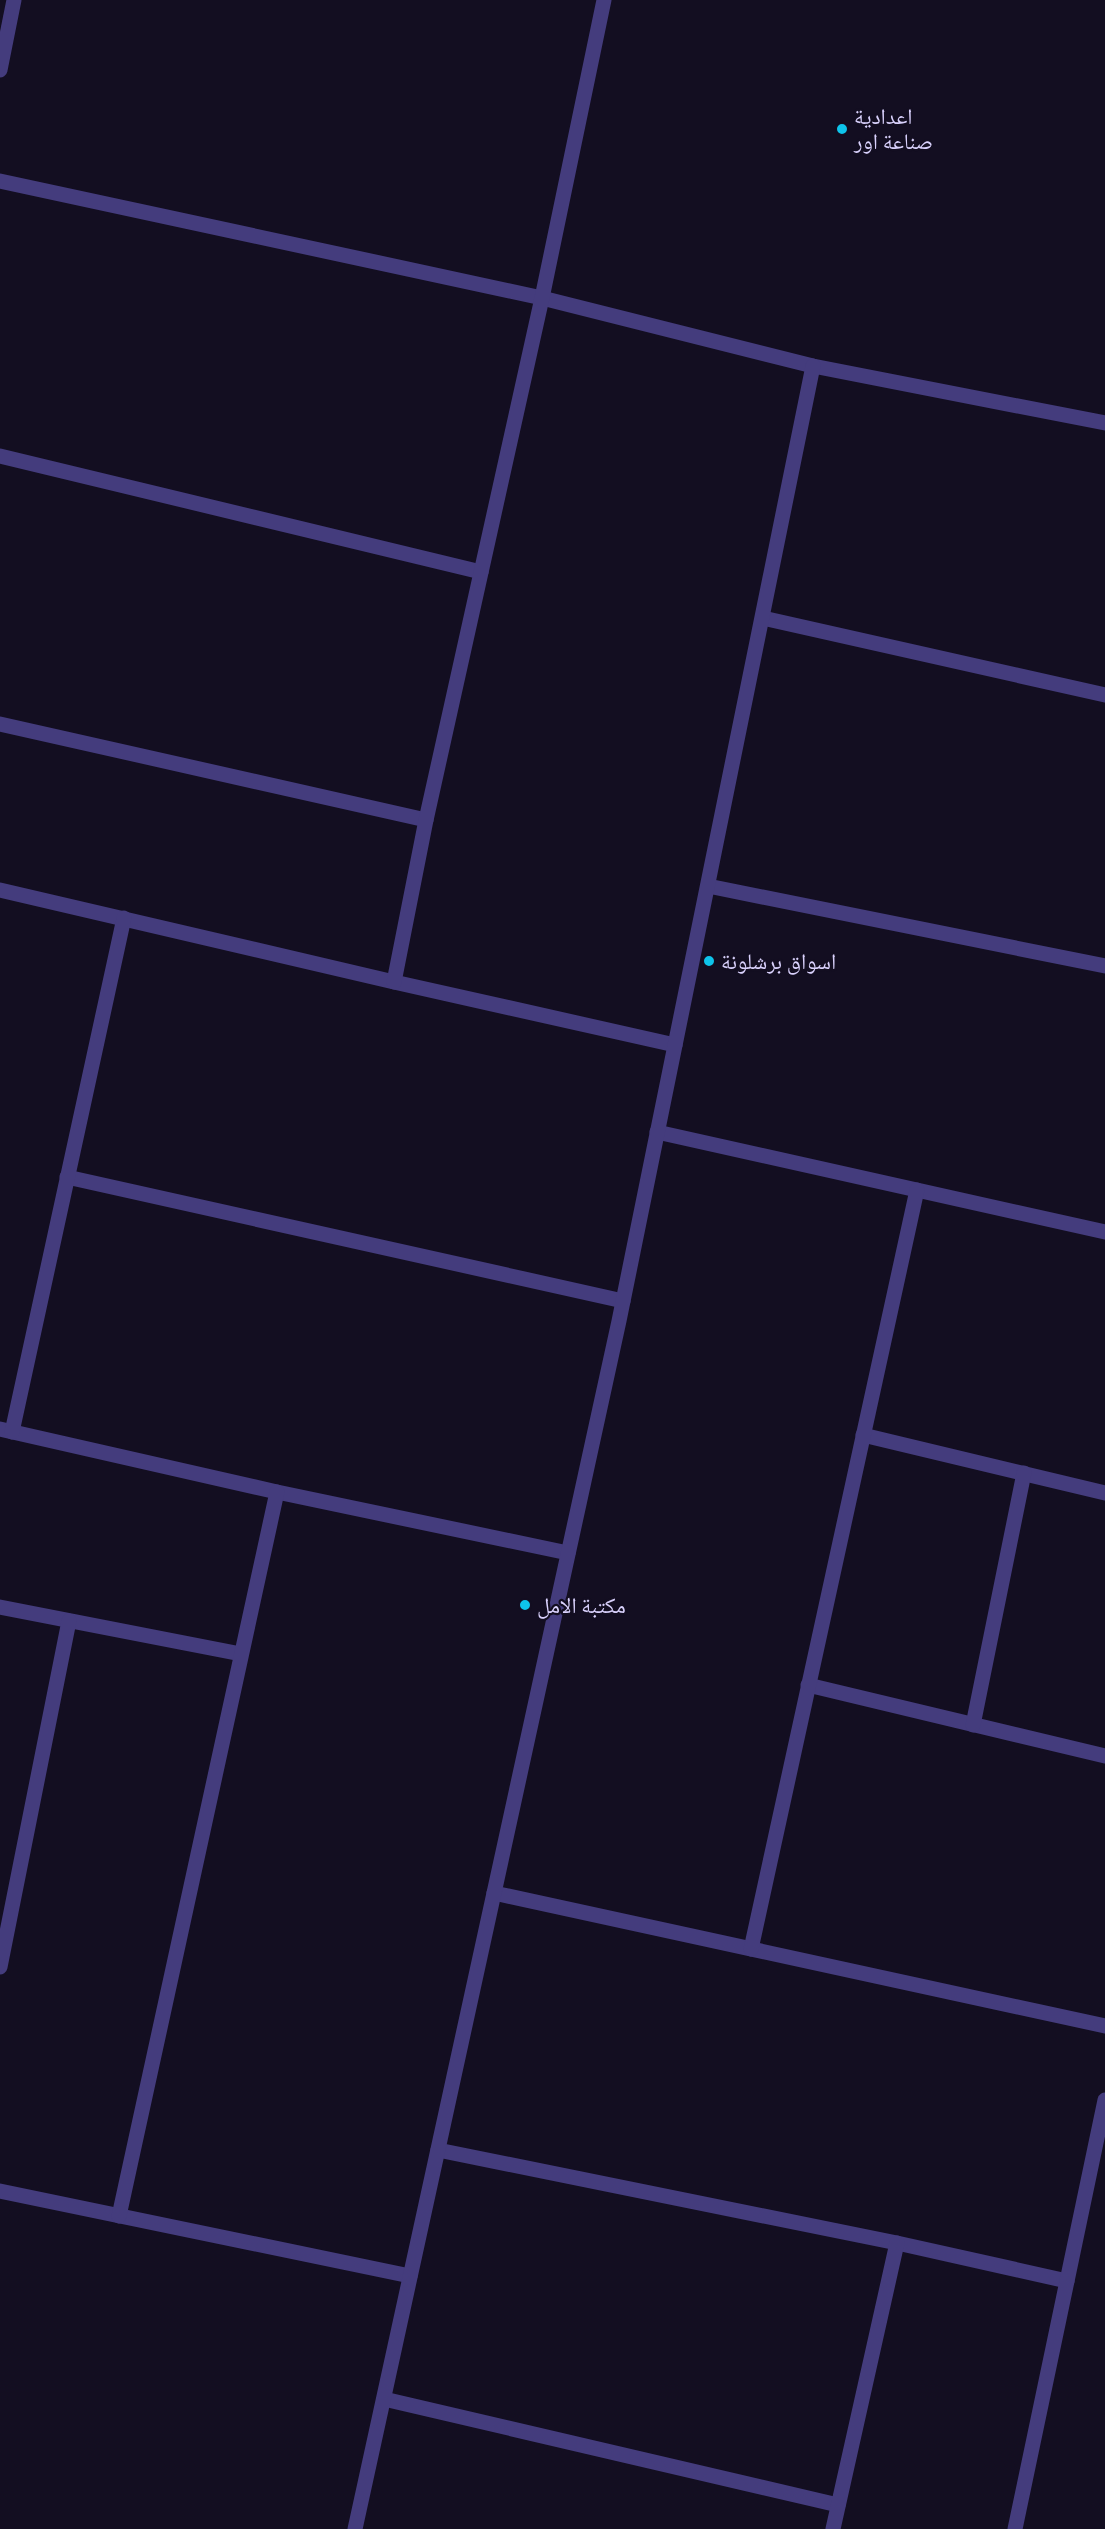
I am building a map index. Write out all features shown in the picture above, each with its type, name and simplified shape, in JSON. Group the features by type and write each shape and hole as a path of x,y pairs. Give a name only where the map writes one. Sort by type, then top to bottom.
{"street":[{"path":"0,70 14,0"},
{"path":"394,982 426,820 542,298 604,0"},
{"path":"0,181 542,298 813,366 1105,423"},
{"path":"355,2529 623,1301 813,366"},
{"path":"0,456 481,572"},
{"path":"762,618 1105,695"},
{"path":"0,724 426,820"},
{"path":"708,886 1105,966"},
{"path":"0,890 675,1045"},
{"path":"124,918 67,1177 6,1431 277,1492 568,1553"},
{"path":"657,1132 1105,1232"},
{"path":"67,1177 623,1301"},
{"path":"751,1949 917,1190"},
{"path":"863,1435 1105,1493"},
{"path":"973,1725 1024,1473"},
{"path":"119,2216 277,1492"},
{"path":"0,1606 241,1653"},
{"path":"0,1967 69,1621"},
{"path":"808,1685 1105,1756"},
{"path":"494,1893 1105,2026"},
{"path":"1016,2529 1105,2100"},
{"path":"438,2150 897,2243 1067,2281"},
{"path":"0,2191 411,2276"},
{"path":"833,2529 897,2243"},
{"path":"384,2399 838,2505"}],"place":[{"name":"اعدادية صناعة اور","path":"842,129"},
{"name":"اسواق برشلونة","path":"709,961"},
{"name":"مكتبة الامل","path":"525,1605"}]}
